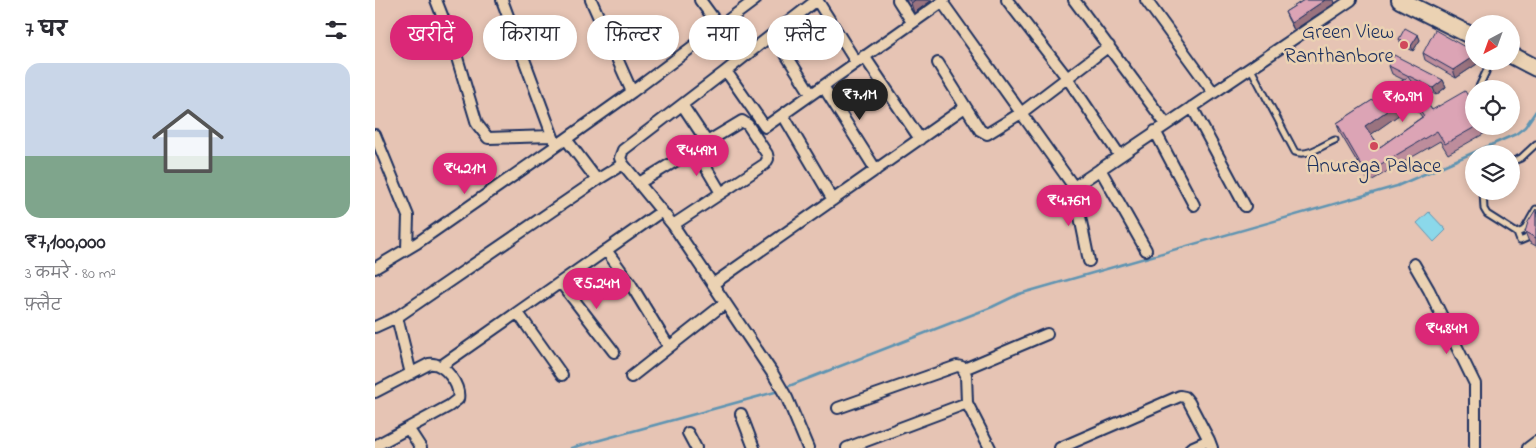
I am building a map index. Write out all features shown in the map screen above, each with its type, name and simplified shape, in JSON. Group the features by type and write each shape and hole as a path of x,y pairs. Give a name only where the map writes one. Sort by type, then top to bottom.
{"main road":[{"path":"1400,0 1465,32"},
{"path":"1520,60 1536,68"}],"street":[{"path":"436,0 452,41 477,124 483,134 494,139 554,141 566,139 689,49"},
{"path":"502,0 554,141"},
{"path":"591,0 632,92"},
{"path":"700,0 711,15"},
{"path":"734,15 755,0"},
{"path":"798,15 817,0 920,139"},
{"path":"898,0 913,22"},
{"path":"1007,0 1068,79 1120,156"},
{"path":"1074,0 1167,124"},
{"path":"1146,0 1213,92"},
{"path":"1074,187 1351,0"},
{"path":"755,135 943,1 1074,187 1089,261"},
{"path":"767,39 683,106 623,150 620,158 673,225 787,398 808,448"},
{"path":"938,62 980,130 987,134 1068,79 1109,46"},
{"path":"789,60 811,94"},
{"path":"726,71 765,128"},
{"path":"823,86 876,170"},
{"path":"683,106 707,142"},
{"path":"713,284 965,107"},
{"path":"1192,107 1245,206"},
{"path":"783,115 833,200"},
{"path":"639,183 742,121 746,122 768,159 765,164 673,225"},
{"path":"1155,131 1194,205"},
{"path":"375,135 408,216 407,249"},
{"path":"566,139 597,180"},
{"path":"375,268 407,249 554,141"},
{"path":"695,149 721,193"},
{"path":"375,327 397,318 623,164"},
{"path":"1100,169 1146,250"},
{"path":"441,366 662,211"},
{"path":"606,250 630,283 669,347"},
{"path":"1414,264 1429,290 1475,384 1475,448"},
{"path":"561,282 614,352"},
{"path":"631,377 725,303"},
{"path":"518,313 562,375"},
{"path":"397,318 411,374"},
{"path":"964,370 1047,334"},
{"path":"375,392 429,364 436,363 441,366 457,386 459,393 458,400 375,446"},
{"path":"838,408 957,366 964,370"},
{"path":"964,370 967,402 990,448"},
{"path":"1060,448 1180,396 1185,397 1189,402 1210,444 1191,448"},
{"path":"847,448 967,402"},
{"path":"741,414 754,448"},
{"path":"408,428 421,448"},
{"path":"688,433 697,448"},
{"path":"1528,448 1536,442"}],"lane":[{"path":"1250,67 1295,152 1301,154 1335,140"},
{"path":"1520,158 1536,144"},
{"path":"1484,200 1484,209 1487,214 1517,233 1518,240 1524,240 1527,236 1524,230"},
{"path":"1517,233 1524,230 1536,209"}],"water":[{"path":"1429,212 1446,230 1434,242 1417,223"}],"building":[{"path":"1304,0 1325,0 1291,23 1285,12"},
{"path":"1405,28 1418,35 1411,46 1399,39"},
{"path":"1435,30 1465,47 1465,62 1453,70 1423,53"},
{"path":"1394,55 1443,80 1433,88 1389,66"},
{"path":"1408,77 1432,110 1465,91 1465,133 1445,144 1437,131 1366,173 1337,123","holes":["1410,95 1424,116 1380,147 1365,126"]},
{"path":"1536,209 1536,238 1525,232 1528,222"}],"waterway":[{"path":"789,386 992,307 1019,294 1397,186 1516,134 1525,127 1536,111"},
{"path":"571,448 775,392"}],"place":[{"name":"Green View Ranthanbore","path":"1404,45"},
{"name":"Anuraga Palace","path":"1374,146"}]}
